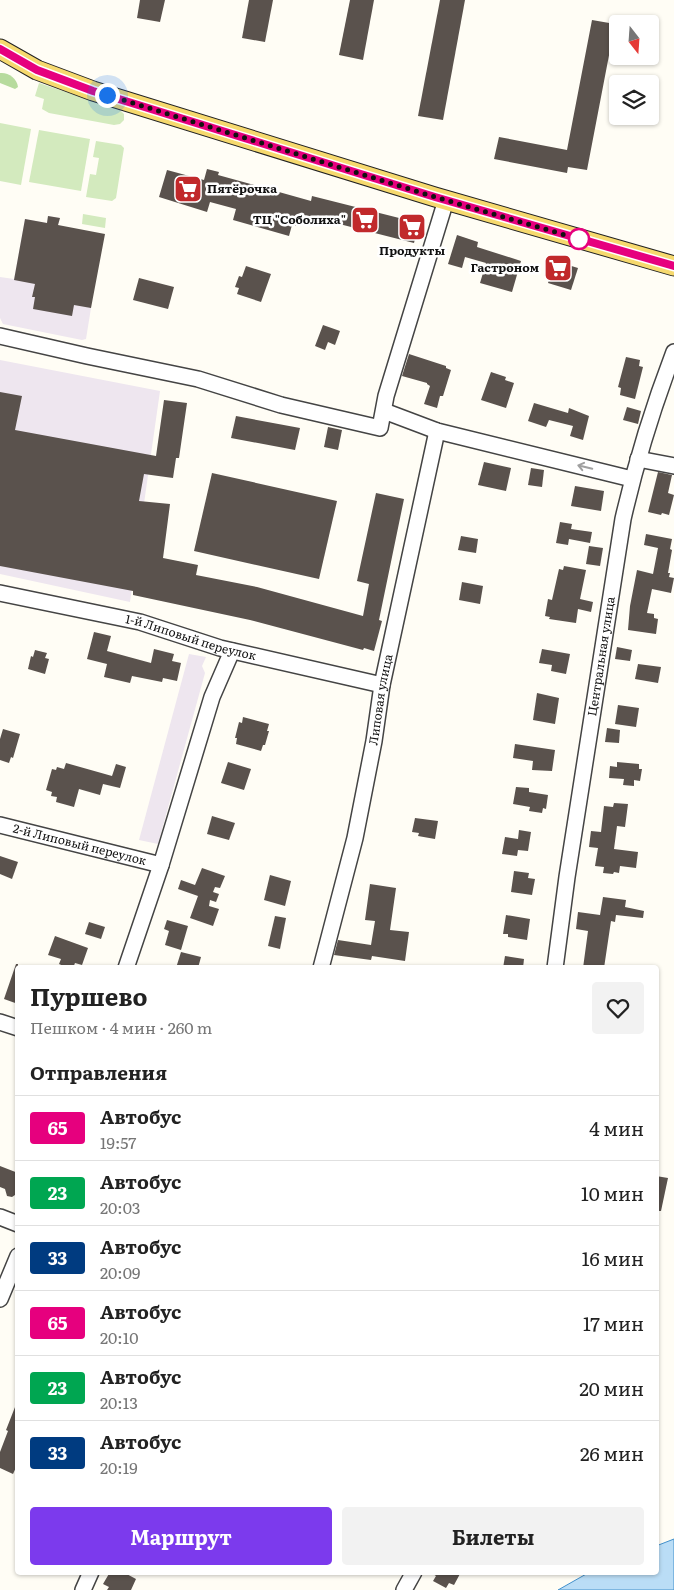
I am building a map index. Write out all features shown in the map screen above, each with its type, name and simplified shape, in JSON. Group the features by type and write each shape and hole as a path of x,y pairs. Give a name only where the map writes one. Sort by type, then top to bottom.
{"main road":[{"path":"0,49 37,70 93,91 446,200 674,266"}],"street":[{"path":"0,336 198,379 281,405 380,428 386,396 446,200"},
{"name":"Центральная улица","path":"555,965 616,557 632,479 655,402 674,352"},
{"path":"384,411 437,431 632,479"},
{"name":"Липовая улица","path":"322,965 355,838 374,741 382,685 437,431"},
{"path":"638,459 674,466"},
{"name":"1-й Липовый переулок","path":"0,593 140,622 232,651 382,685"},
{"path":"127,965 161,865 212,697 232,651"},
{"name":"2-й Липовый переулок","path":"0,825 161,865"},
{"path":"0,1022 15,1027"},
{"path":"0,1217 15,1223"},
{"path":"0,1299 15,1263"},
{"path":"83,1590 90,1575"},
{"path":"404,1590 412,1575"}],"shaded area":[{"path":"48,216 60,218 58,225 91,308 86,339 82,340 3,324 0,318 0,277 14,279 25,219 47,223"},
{"path":"0,360 160,391 130,602 0,574"},
{"path":"189,654 206,657 202,666 205,673 158,844 139,840"}],"green space":[{"path":"0,73 12,76 18,87 15,89 0,83"},
{"path":"39,83 120,110 124,114 124,120 120,124 114,125 49,113 42,109 44,99 35,96"},
{"path":"0,123 31,129 21,185 0,181"},
{"path":"39,130 90,139 81,191 29,182"},
{"path":"96,141 121,145 124,148 116,198 112,201 86,197 90,174 96,175 99,158 93,157"},
{"path":"83,214 106,218 105,228 82,224"}],"water":[{"path":"674,1539 674,1590 558,1590 584,1575 659,1575 659,1545"}],"building":[{"path":"140,0 165,0 160,22 137,18"},
{"path":"249,0 273,0 265,42 242,38"},
{"path":"350,0 374,0 363,60 339,55"},
{"path":"440,0 465,0 443,120 418,116"},
{"path":"592,20 609,23 609,55 587,170 568,167 567,173 494,159 499,137 567,150"},
{"path":"207,169 219,172 218,175 311,201 312,196 419,223 414,243 300,214 296,226 292,225 289,236 233,220 236,209 210,202 207,212 159,197 167,170 204,180"},
{"path":"48,216 60,218 58,225 105,234 91,308 74,305 72,316 33,309 35,297 32,297 35,284 14,280 25,219 47,223"},
{"path":"457,235 478,242 477,247 521,261 512,292 480,283 486,263 465,257 462,268 448,264"},
{"path":"555,261 578,268 571,290 548,283"},
{"path":"246,266 271,274 261,302 237,294 239,288 235,287 239,276 242,277"},
{"path":"139,278 174,287 168,309 133,300"},
{"path":"323,325 340,331 335,345 328,342 325,350 315,346"},
{"path":"409,354 446,366 446,368 451,370 437,408 424,404 430,386 427,383 402,376"},
{"path":"626,357 640,360 639,366 643,367 635,399 620,395 621,388 618,387"},
{"path":"491,372 506,377 505,380 514,383 506,408 481,400"},
{"path":"0,392 22,396 15,430 156,456 164,400 187,403 179,458 176,458 173,478 144,474 139,501 170,504 163,558 198,565 196,575 257,587 363,616 369,584 357,581 376,493 404,499 379,620 382,621 374,651 364,648 363,650 250,620 133,595 133,591 0,566"},
{"path":"534,403 568,413 569,408 589,416 583,440 570,436 573,426 549,420 546,427 528,421"},
{"path":"627,407 641,411 638,424 623,420"},
{"path":"236,416 300,428 295,450 231,438"},
{"path":"328,427 342,430 338,450 324,447"},
{"path":"484,462 511,468 506,491 478,485"},
{"path":"531,468 544,470 542,487 528,485"},
{"path":"658,472 672,475 668,493 674,495 669,515 648,512"},
{"path":"212,473 337,501 319,579 194,551"},
{"path":"575,486 604,491 601,511 571,506"},
{"path":"560,522 572,524 571,529 592,532 590,543 569,539 568,545 556,543"},
{"path":"646,534 672,539 668,573 670,573 669,577 674,578 671,593 652,589 647,613 654,614 654,618 658,619 656,634 628,630 630,606 637,570 653,574 658,548 644,545"},
{"path":"461,536 478,539 476,553 458,550"},
{"path":"589,546 603,548 600,566 586,564"},
{"path":"564,566 586,570 580,599 593,602 591,612 578,609 576,623 549,619 550,617 545,616 548,599 552,600 559,569 563,570"},
{"path":"462,582 483,586 480,604 459,600"},
{"path":"94,632 111,636 107,651 151,663 154,649 174,654 172,661 181,663 177,681 163,678 162,682 132,676 130,683 104,677 107,664 87,659"},
{"path":"617,647 632,650 630,661 615,659"},
{"path":"542,649 570,654 566,674 551,671 552,665 539,663"},
{"path":"35,650 47,653 45,658 49,659 45,674 28,669 31,656 33,657"},
{"path":"638,664 661,667 658,683 635,679"},
{"path":"537,693 559,698 555,724 533,720"},
{"path":"618,705 639,708 636,727 615,724"},
{"path":"243,717 269,724 265,745 263,745 261,751 236,744 237,738 235,738 239,722 242,723"},
{"path":"607,728 620,730 619,743 605,742"},
{"path":"3,729 20,734 13,758 11,757 9,763 0,760 0,739"},
{"path":"515,744 555,750 552,771 532,770 533,761 513,758"},
{"path":"228,762 251,769 244,790 221,783"},
{"path":"617,762 639,764 639,769 642,769 640,781 634,780 634,786 623,785 624,779 609,778 610,766 617,767"},
{"path":"66,763 112,776 116,764 126,767 120,788 103,784 100,795 79,789 74,807 56,802 57,797 51,796 52,792 46,790 52,769 56,770 57,767 64,769"},
{"path":"516,787 529,788 529,792 548,795 546,809 543,808 542,813 529,811 530,807 513,804"},
{"path":"614,803 628,804 625,827 617,826 614,849 638,852 636,868 620,866 619,873 614,872 613,874 603,873 604,867 595,866 598,848 589,847 591,831 601,832 604,806 613,807"},
{"path":"212,816 235,823 229,840 207,834"},
{"path":"415,818 438,821 435,839 418,836 419,833 412,832"},
{"path":"519,830 531,832 528,851 518,850 517,856 502,854 505,837 518,839"},
{"path":"0,856 18,862 12,879 0,874"},
{"path":"202,868 225,876 220,888 215,887 213,892 219,894 216,902 210,900 209,906 219,909 213,926 190,918 198,896 178,889 181,880 195,885"},
{"path":"514,871 529,873 528,878 535,879 532,895 511,892"},
{"path":"270,875 291,881 285,906 264,900"},
{"path":"370,884 396,888 390,930 409,932 405,961 372,956 371,960 334,955 338,940 371,945 375,921 365,920"},
{"path":"603,897 626,900 625,907 644,911 643,918 616,915 615,922 611,921 604,965 583,965 588,931 576,929 578,912 600,915"},
{"path":"506,915 530,919 527,940 508,937 508,934 503,934"},
{"path":"275,916 286,918 280,949 268,946"},
{"path":"167,920 188,926 181,950 165,945 169,931 164,929"},
{"path":"89,922 105,927 101,939 85,934"},
{"path":"55,936 88,948 82,965 75,963 74,965 61,965 59,964 61,959 48,955"},
{"path":"181,952 201,957 199,965 177,965"},
{"path":"505,956 524,959 523,965 504,965"},
{"path":"15,967 15,1003 4,999"},
{"path":"0,1166 15,1172 15,1195 12,1197 7,1196 5,1189 0,1187"},
{"path":"659,1176 668,1178 661,1211 659,1211"},
{"path":"15,1407 15,1470 13,1474 0,1468 0,1452 8,1431 6,1430"},
{"path":"108,1575 129,1575 136,1579 131,1590 107,1590 109,1587 103,1584"},
{"path":"434,1575 459,1575 454,1585 449,1583 446,1588 433,1581 436,1576"}],"bus line":[{"name":"65","path":"0,49 37,70 93,91 435,197 674,266"}],"place":[{"name":"Пятёрочка","path":"188,189"},
{"name":"ТЦ \"Соболиха\"","path":"365,220"},
{"name":"Продукты","path":"412,227"},
{"name":"Гастроном","path":"558,268"}],"route":[{"path":"107,95 435,197 579,239"}]}
